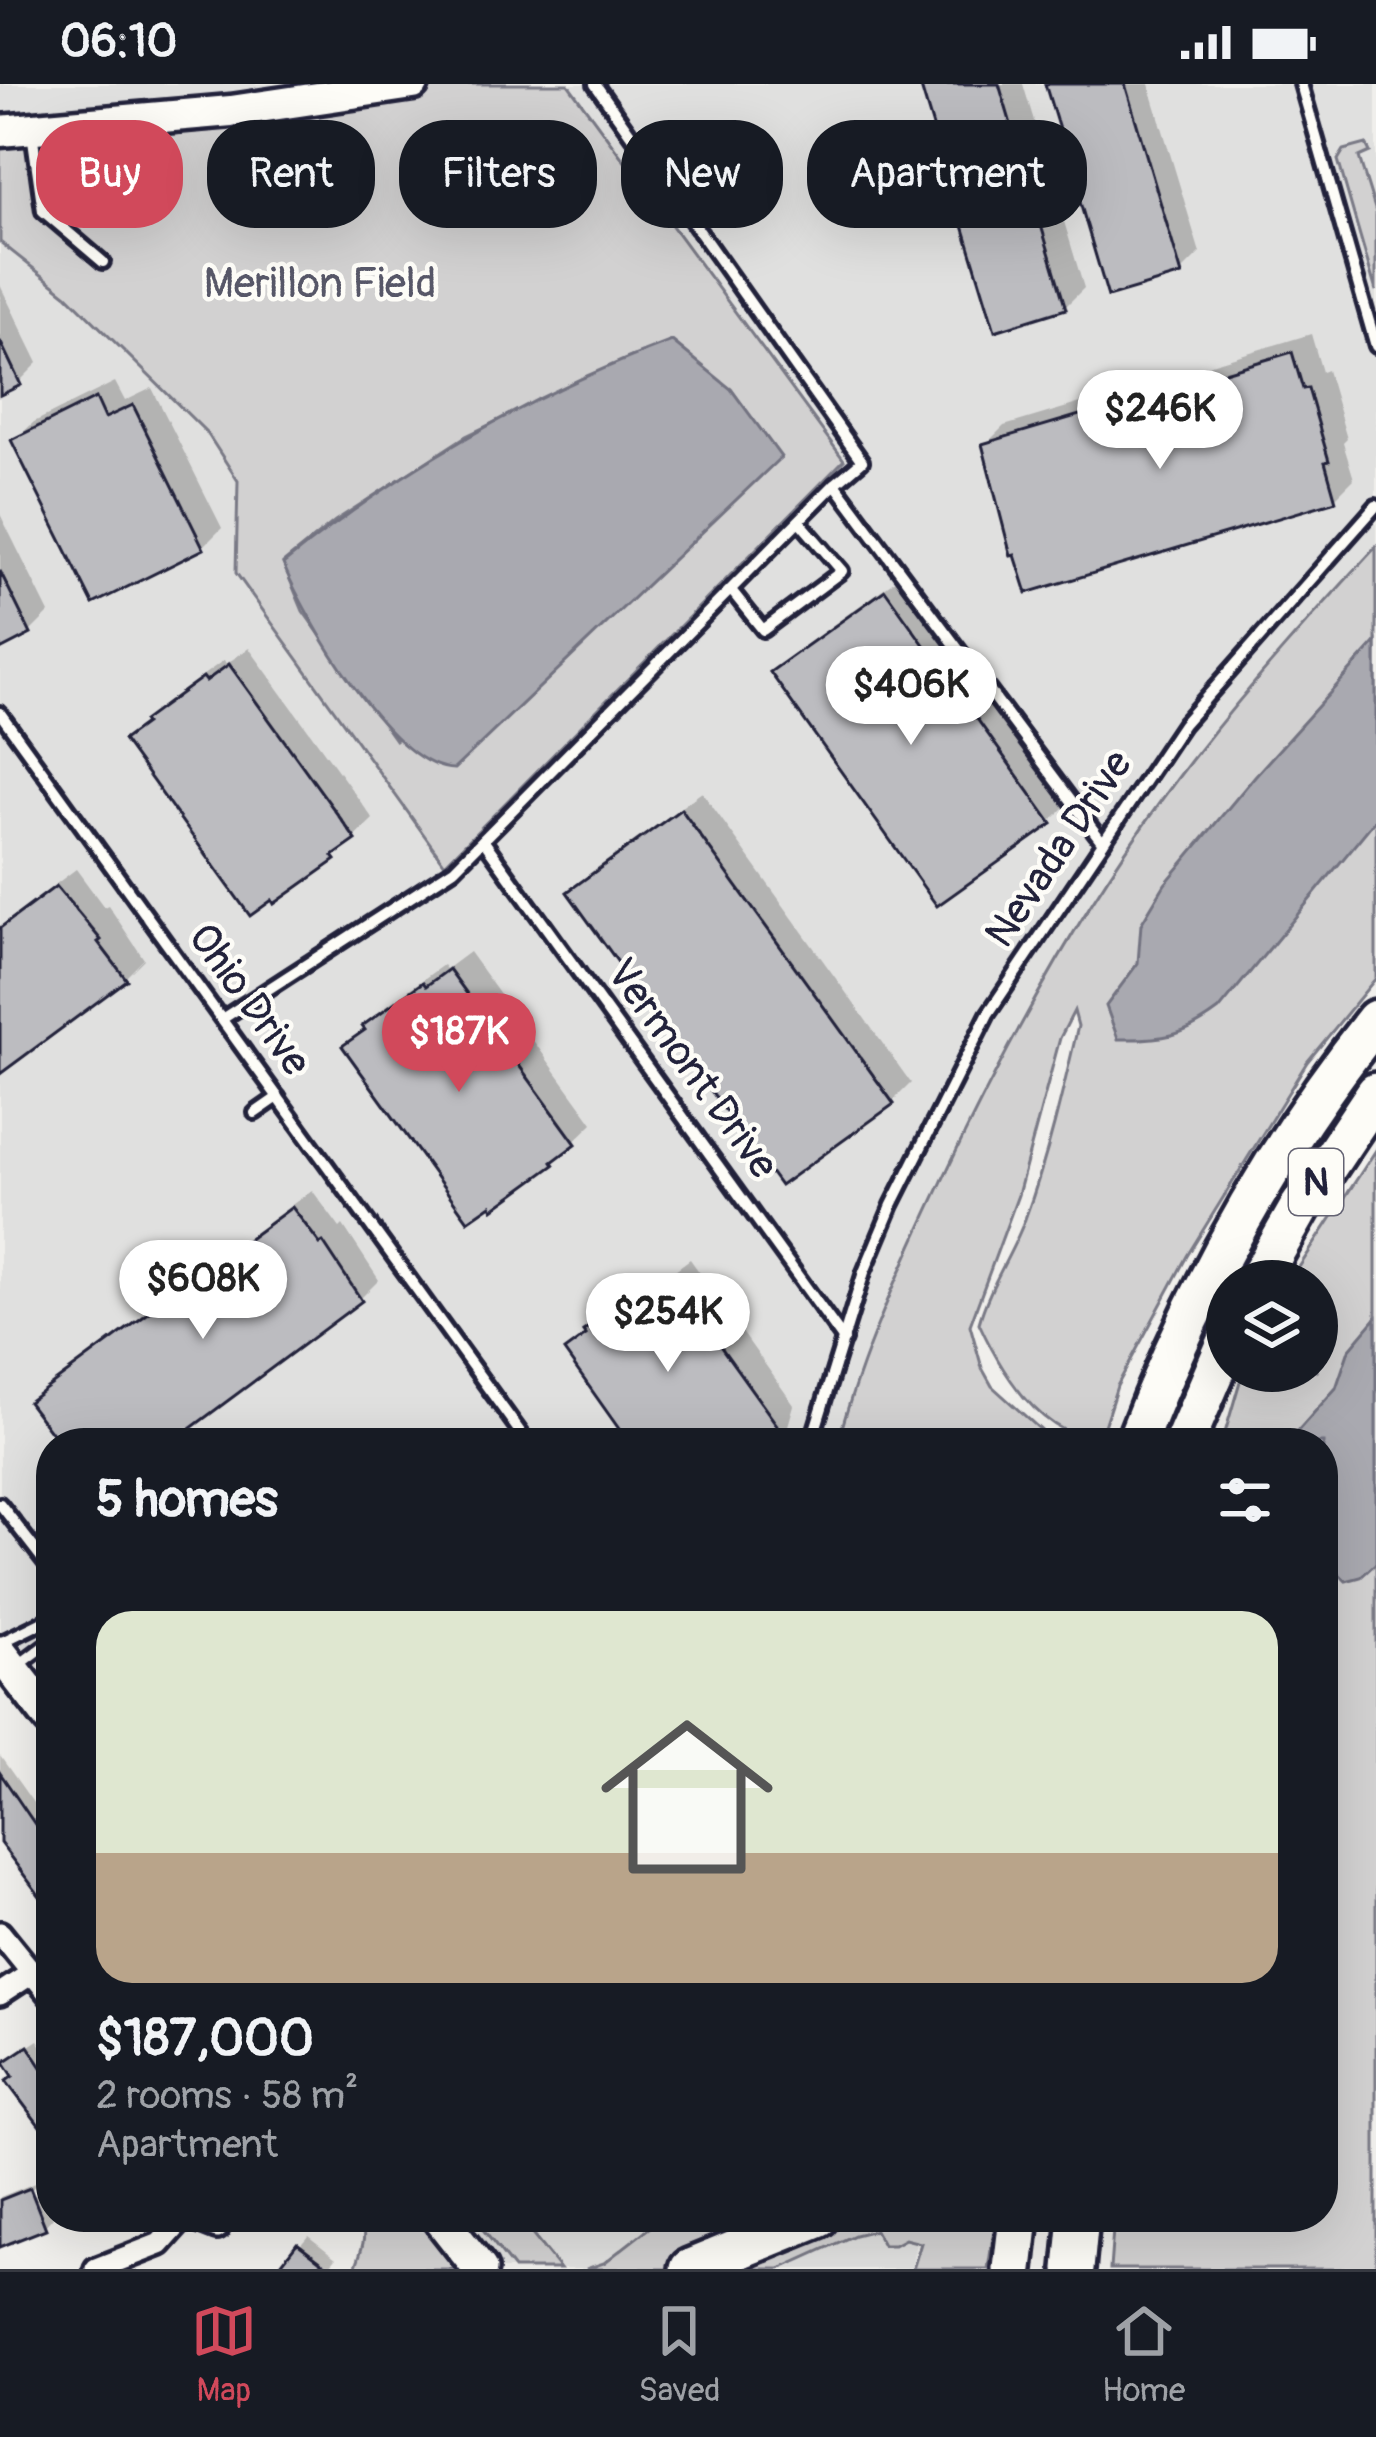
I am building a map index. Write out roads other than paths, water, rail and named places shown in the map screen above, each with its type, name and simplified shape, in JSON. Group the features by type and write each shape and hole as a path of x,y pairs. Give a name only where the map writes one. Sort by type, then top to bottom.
{"highway":[{"name":"N","path":"1142,1428 1176,1346 1243,1217 1376,1020"},
{"name":"N","path":"1270,1260 1376,1093"},
{"path":"1190,1428 1206,1392"},
{"path":"690,2269 781,2232"},
{"path":"1012,2269 1017,2232"},
{"path":"1074,2269 1078,2232"},
{"path":"1098,2269 1101,2232"}],"main road":[{"path":"0,131 231,111 413,84"},
{"path":"4,1655 36,1699"},
{"path":"451,2232 480,2269"}],"street":[{"path":"0,1934 36,1978"},
{"path":"0,1994 32,1973"},
{"path":"96,2269 160,2244 172,2232"}],"lane":[{"path":"222,1019 454,869 862,461 596,84"},
{"path":"1301,84 1376,346"},
{"path":"32,128 43,211 104,262"},
{"path":"835,484 1102,843"},
{"name":"Nevada Drive","path":"816,1428 864,1272 902,1180 988,1014 1183,724 1376,506"},
{"path":"731,590 763,631 842,571 800,520"},
{"name":"Ohio Drive","path":"0,713 517,1428"},
{"name":"Vermont Drive","path":"484,840 844,1340"},
{"path":"255,1113 278,1096"},
{"path":"0,1504 36,1551"},
{"path":"4,1655 36,1630"},
{"path":"4,1655 36,1645"}],"park label":[{"name":"Merillon Field","path":"320,284"}]}
